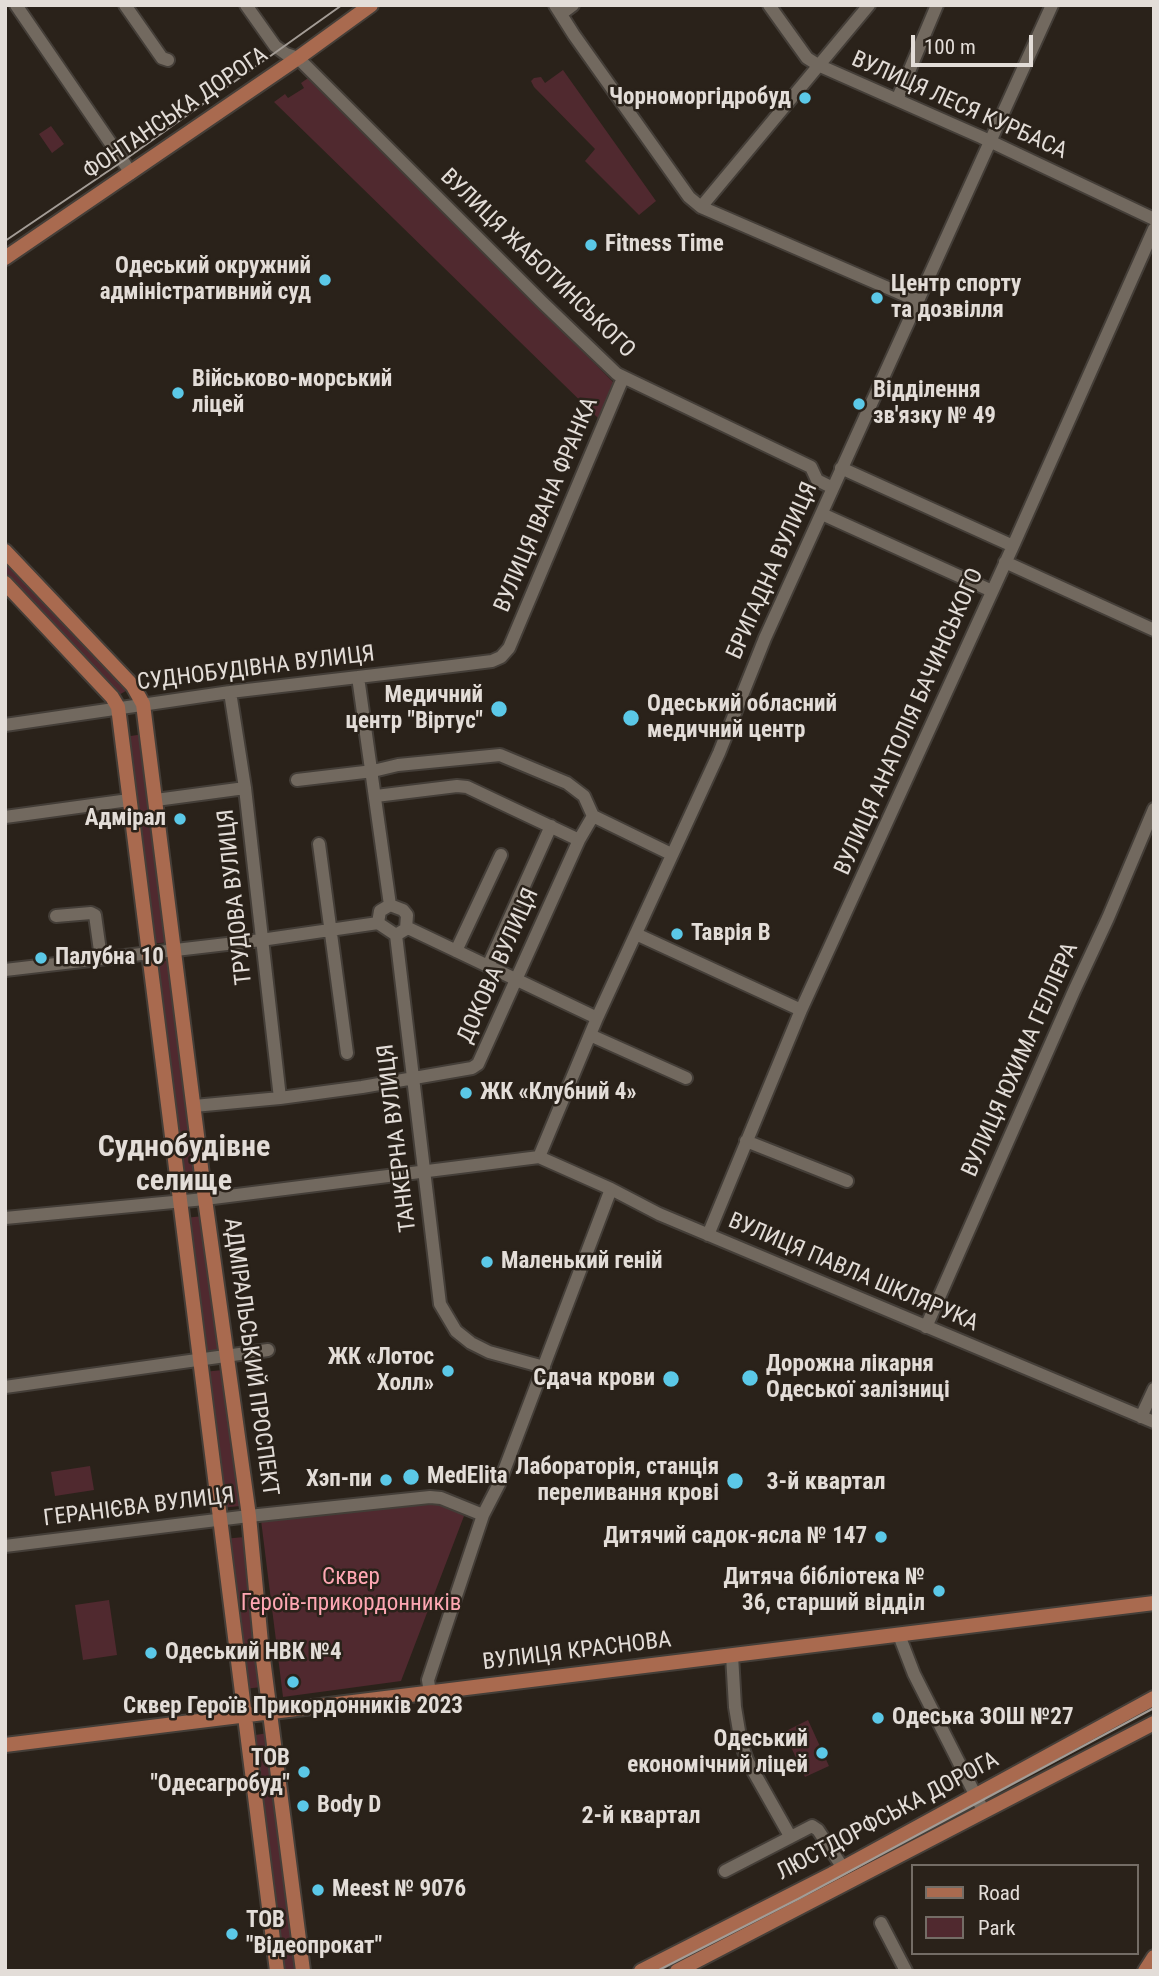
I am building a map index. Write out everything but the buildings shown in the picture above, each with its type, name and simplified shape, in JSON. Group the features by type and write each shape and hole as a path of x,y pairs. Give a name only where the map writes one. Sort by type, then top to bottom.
{"main road":[{"name":"ФОНТАНСЬКА ДОРОГА","path":"5,258 372,5"},
{"name":"АДМІРАЛЬСЬКИЙ ПРОСПЕКТ","path":"5,551 133,686 143,704 205,1199 249,1516 270,1713 303,1971"},
{"path":"5,583 112,697 118,708"},
{"name":"АДМІРАЛЬСЬКИЙ ПРОСПЕКТ","path":"118,708 178,1202 277,1971"},
{"name":"ВУЛИЦЯ КРАСНОВА","path":"5,1745 1154,1603"},
{"name":"ЛЮСТДОРФСЬКА ДОРОГА","path":"641,1971 843,1868 1154,1698"},
{"name":"ЛЮСТДОРФСЬКА ДОРОГА","path":"677,1971 1154,1723"},
{"path":"1145,1971 1154,1956"}],"street":[{"path":"16,5 131,173"},
{"path":"125,5 162,58 167,60"},
{"name":"ВУЛИЦЯ ЖАБОТИНСЬКОГО","path":"246,5 275,46 298,58 604,363 623,378 811,467 817,480 834,485"},
{"path":"573,5 558,10 689,197 701,207 918,301"},
{"name":"ВУЛИЦЯ ЛЕСЯ КУРБАСА","path":"769,5 807,58 818,65 989,141 1154,219"},
{"path":"701,207 869,5"},
{"path":"897,100 937,5"},
{"name":"БРИГАДНА ВУЛИЦЯ","path":"539,1157 597,1018 719,753 765,638 1052,5"},
{"name":"ВУЛИЦЯ АНАТОЛІЯ БАЧИНСЬКОГО","path":"708,1234 801,1010 1006,562 1154,229"},
{"name":"ВУЛИЦЯ ІВАНА ФРАНКА","path":"509,648 623,378"},
{"path":"841,468 1013,546"},
{"path":"822,514 992,591"},
{"path":"1006,562 1154,630"},
{"name":"СУДНОБУДІВНА ВУЛИЦЯ","path":"5,725 230,692 492,661 509,648"},
{"path":"358,677 390,905"},
{"name":"ТРУДОВА ВУЛИЦЯ","path":"230,692 245,788 280,1098"},
{"path":"298,780 373,771 398,765 500,755 567,783 584,796 593,816 671,854"},
{"path":"376,796 467,786 579,840"},
{"path":"156,800 245,788"},
{"path":"5,817 129,800"},
{"name":"ВУЛИЦЯ ЮХИМА ГЕЛЛЕРА","path":"926,1327 1154,809"},
{"name":"ДОКОВА ВУЛИЦЯ","path":"194,1106 280,1098 472,1068 478,1064 579,840 593,816"},
{"path":"488,965 551,826"},
{"path":"319,844 347,1053"},
{"path":"456,951 500,855"},
{"path":"378,923 380,911 390,905"},
{"path":"390,905 403,910 407,915 401,931"},
{"path":"56,916 94,915 101,957"},
{"path":"5,970 261,940 378,923 456,951 597,1018"},
{"name":"ТАНКЕРНА ВУЛИЦЯ","path":"401,931 412,1077 440,1304 456,1331 471,1343 489,1352 544,1367"},
{"path":"636,934 801,1010"},
{"path":"590,1035 686,1078"},
{"path":"746,1142 847,1181"},
{"path":"5,1218 205,1199 539,1157"},
{"name":"ВУЛИЦЯ ПАВЛА ШКЛЯРУКА","path":"539,1157 659,1214 1148,1420"},
{"path":"430,1693 428,1680 483,1515 499,1483 611,1189"},
{"path":"5,1387 268,1350"},
{"path":"1148,1420 1154,1389"},
{"name":"ГЕРАНІЄВА ВУЛИЦЯ","path":"5,1546 220,1519 430,1497 441,1498 483,1515"},
{"path":"900,1634 914,1674 983,1810"},
{"path":"732,1656 735,1707 741,1743 747,1760 790,1836"},
{"path":"725,1871 812,1826 818,1830 843,1868"},
{"path":"881,1923 906,1971"}],"green space":[{"path":"563,70 656,201 639,215 585,161 595,149 531,81 541,77 545,83"},
{"path":"311,76 614,383 599,419 274,102 285,94 288,98 304,88 301,83"},
{"path":"51,126 64,144 52,153 39,134"},
{"path":"5,557 131,688 117,696 5,579"},
{"path":"144,734 170,942 149,944 124,737"},
{"path":"172,960 200,1176 179,1179 152,962"},
{"path":"204,1216 221,1352 201,1355 184,1218"},
{"path":"223,1370 240,1506 221,1508 203,1372"},
{"path":"90,1466 94,1490 55,1496 51,1472"},
{"name":"Сквер Героїв-прикордонників","path":"420,1502 452,1507 464,1516 401,1681 283,1697 261,1520"},
{"path":"244,1537 262,1687 244,1689 224,1539"},
{"path":"109,1600 117,1655 83,1660 75,1605"},
{"path":"808,1720 829,1766 805,1777 784,1732"},
{"path":"268,1733 298,1971 280,1971 249,1736"}],"tram line":[{"path":"5,241 123,161 342,5"},
{"path":"657,1971 800,1898 1154,1708"}],"place":[{"name":"Чорноморгідробуд","path":"805,98"},
{"name":"Fitness Time","path":"591,245"},
{"name":"Одеський окружний адміністративний суд","path":"325,280"},
{"name":"Центр спорту та дозвілля","path":"877,298"},
{"name":"Військово-морський ліцей","path":"178,393"},
{"name":"Відділення зв'язку № 49","path":"859,404"},
{"name":"Медичний центр \"Віртус\"","path":"499,709"},
{"name":"Одеський обласний медичний центр","path":"631,718"},
{"name":"Адмірал","path":"180,819"},
{"name":"Таврія В","path":"677,934"},
{"name":"Палубна 10","path":"41,958"},
{"name":"ЖК «Клубний 4»","path":"466,1093"},
{"name":"Маленький геній","path":"487,1262"},
{"name":"ЖК «Лотос Холл»","path":"448,1371"},
{"name":"Дорожна лікарня Одеської залізниці","path":"750,1378"},
{"name":"Сдача крови","path":"671,1379"},
{"name":"MedElita","path":"411,1477"},
{"name":"Хэп-пи","path":"386,1480"},
{"name":"Лабораторія, станція переливання крові","path":"735,1481"},
{"name":"Дитячий садок-ясла № 147","path":"881,1537"},
{"name":"Дитяча бібліотека № 36, старший відділ","path":"939,1591"},
{"name":"Одеський НВК №4","path":"151,1653"},
{"name":"Сквер Героїв Прикордонників 2023","path":"293,1682"},
{"name":"Одеська ЗОШ №27","path":"878,1718"},
{"name":"Одеський економічний ліцей","path":"822,1753"},
{"name":"ТОВ \"Одесагробуд\"","path":"304,1772"},
{"name":"Body D","path":"303,1806"},
{"name":"Meest № 9076","path":"318,1890"},
{"name":"ТОВ \"Відеопрокат\"","path":"232,1934"}],"district":[{"name":"Суднобудівне селище","path":"184,1165"},
{"name":"3-й квартал","path":"826,1483"},
{"name":"2-й квартал","path":"641,1817"}]}
